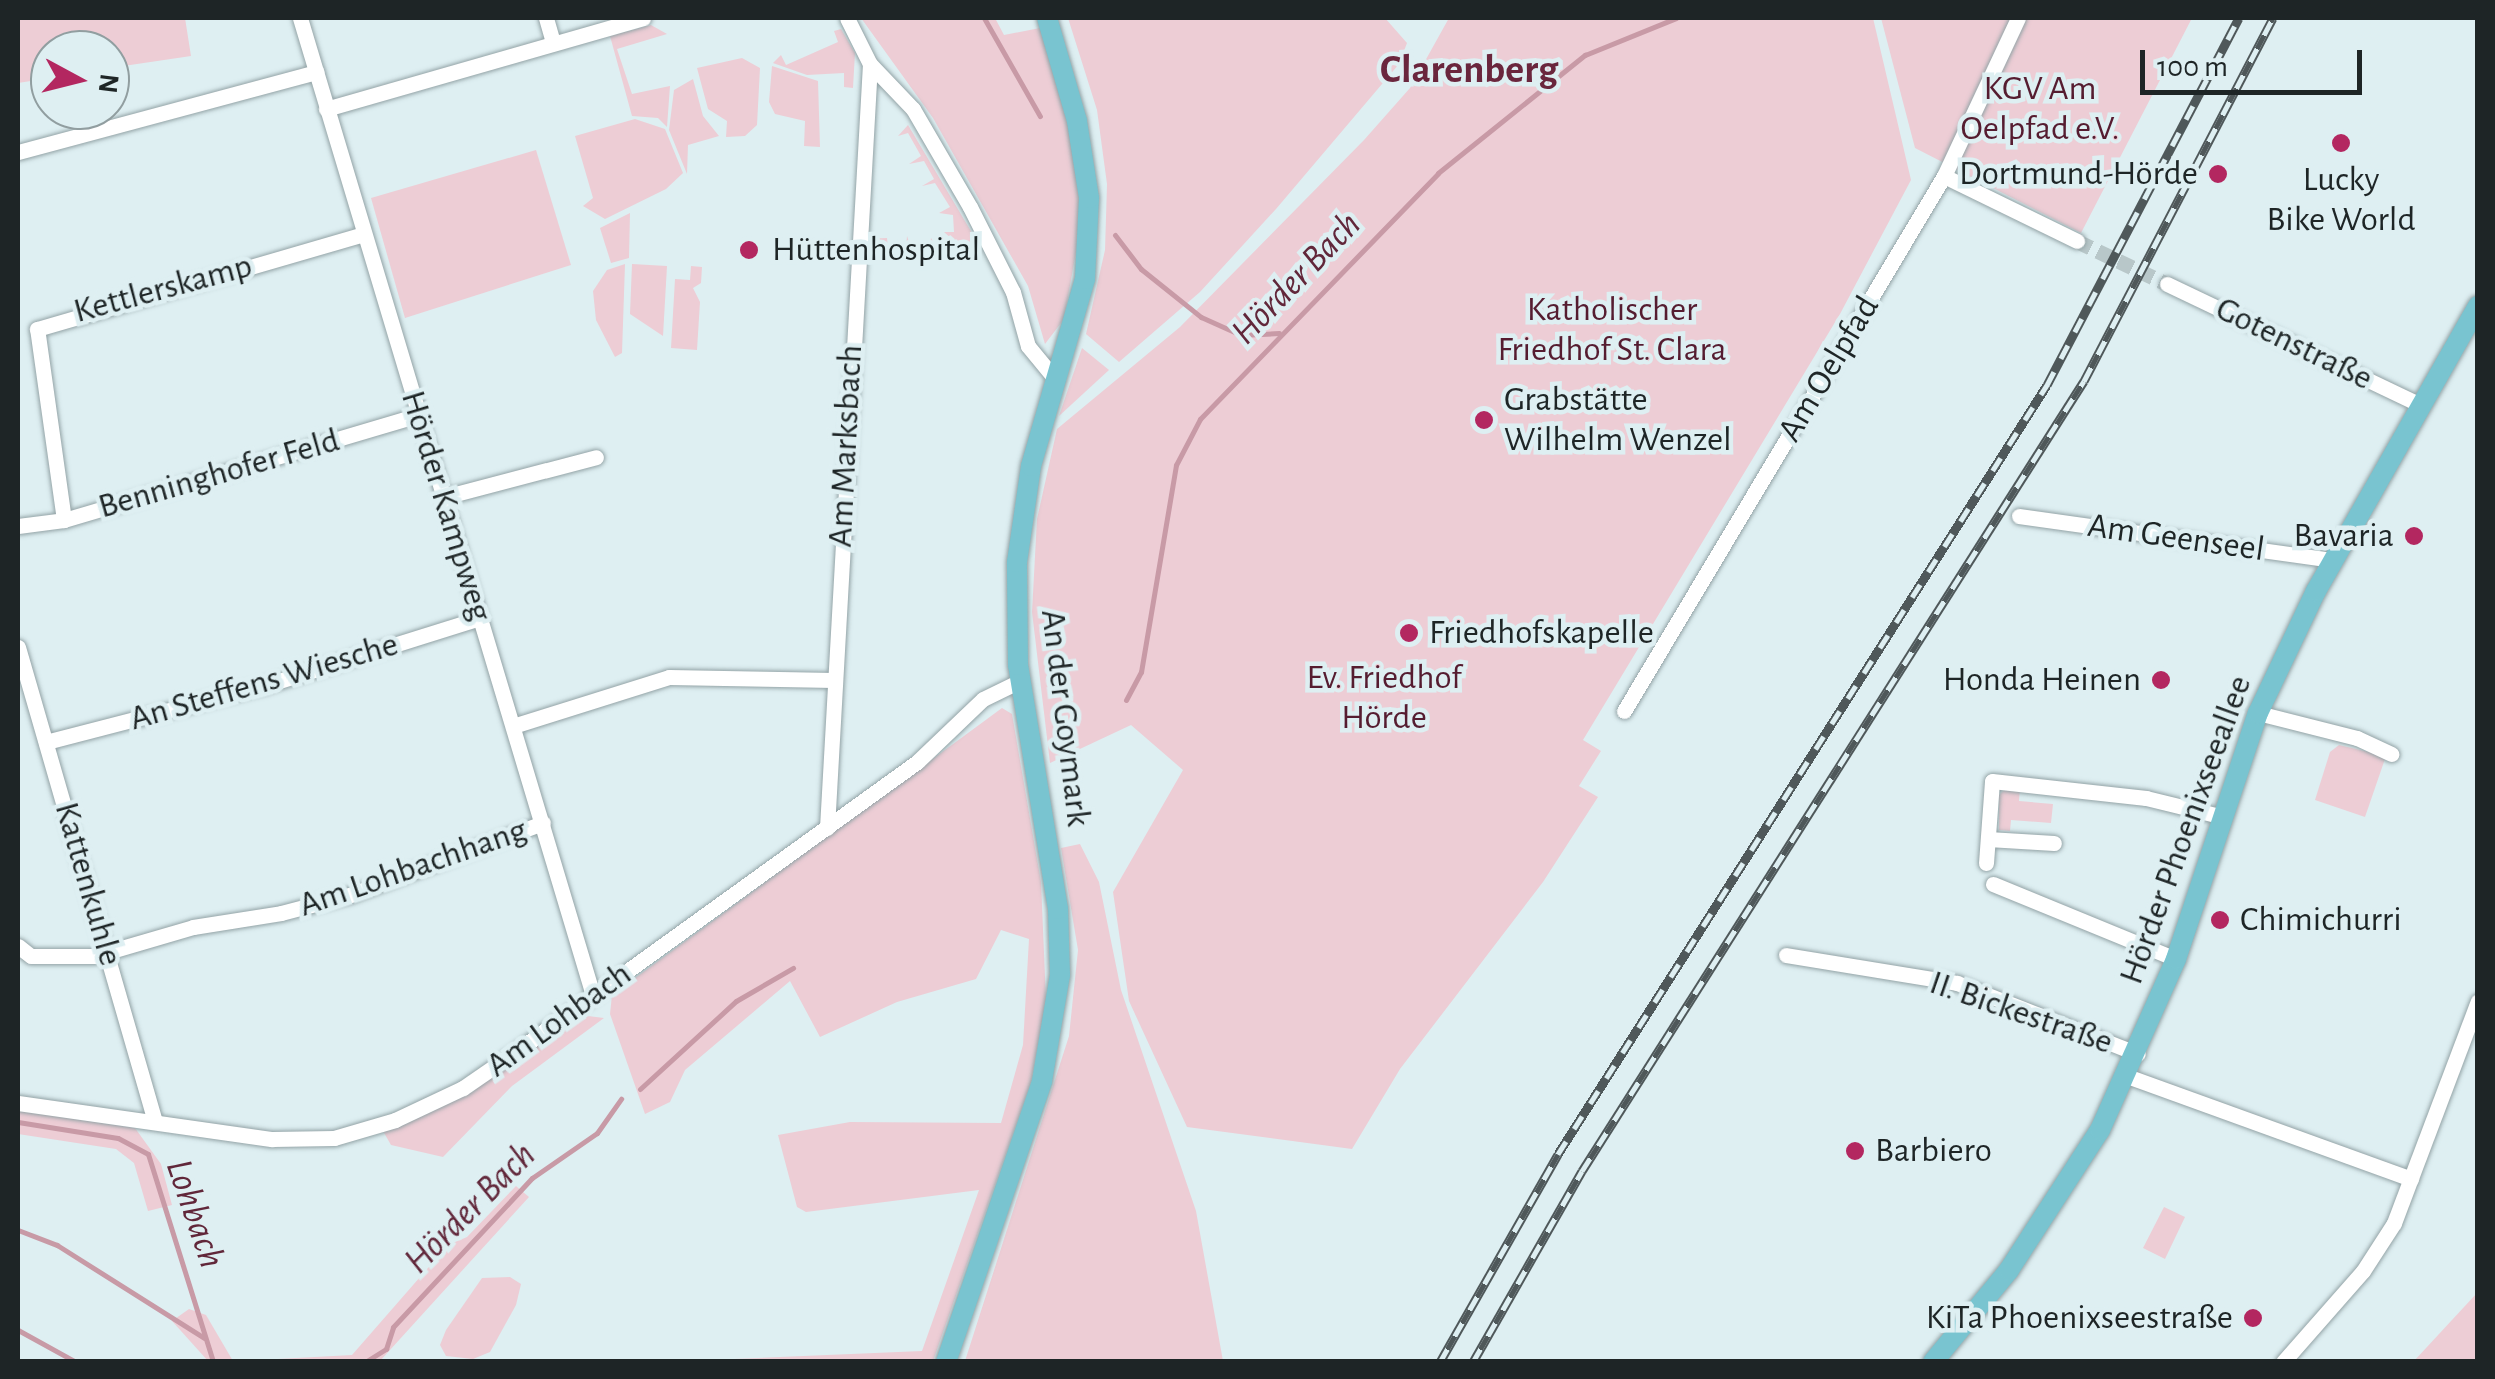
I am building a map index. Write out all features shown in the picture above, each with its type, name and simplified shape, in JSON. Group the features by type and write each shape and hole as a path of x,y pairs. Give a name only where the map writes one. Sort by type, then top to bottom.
{"main road":[{"name":"An der Goymark","path":"946,1362 1042,1081 1057,1008 1058,909 1020,681 1021,527 1084,278 1090,198 1077,121 1047,18"},
{"name":"Hörder Phoenixseeallee","path":"1933,1362 2050,1212 2127,1076 2176,959 2258,713 2333,560 2478,306"}],"street":[{"name":"Hörder Kampweg","path":"300,18 594,995"},
{"path":"546,18 553,42"},
{"path":"326,109 643,18"},
{"name":"Am Marksbach","path":"847,18 870,64 912,108 970,207 1013,292 1028,346 1056,380"},
{"name":"Am Oelpfad","path":"1624,711 1944,176 2018,18"},
{"name":"Am Marksbach","path":"826,828 870,64"},
{"path":"18,152 93,137 316,72"},
{"path":"1944,176 2077,241"},
{"name":"Kettlerskamp","path":"64,520 37,329 363,234"},
{"name":"Gotenstraße","path":"2167,284 2420,406"},
{"name":"Benninghofer Feld","path":"18,526 64,520 419,415"},
{"path":"444,497 596,457"},
{"name":"Am Geenseel","path":"2020,516 2333,560"},
{"name":"An Steffens Wiesche","path":"46,742 263,686 480,618"},
{"name":"Kattenkuhle","path":"18,647 155,1122"},
{"path":"513,726 668,677 834,680"},
{"name":"Am Lohbach","path":"18,1102 272,1138 334,1138 395,1120 463,1088 917,762 982,698 1020,681"},
{"path":"2258,713 2357,738 2391,754"},
{"path":"1986,863 1992,782 2146,798 2224,817"},
{"name":"Am Lohbachhang","path":"18,946 31,956 53,957 107,950 350,895 543,823"},
{"path":"1988,839 2054,843"},
{"path":"1993,884 2176,959"},
{"name":"II. Bickestraße","path":"1786,955 1957,983 2138,1054"},
{"path":"2283,1362 2378,1250 2410,1179 2478,1001"},
{"path":"2127,1076 2410,1179"}],"green space":[{"path":"18,18 185,18 191,56 130,65 130,30 30,30 30,81 18,83"},
{"path":"861,18 995,18 1004,35 1040,28 1072,133 1084,207 1064,319 1045,344 1028,286 933,118"},
{"path":"1068,18 1385,18 1407,43 1399,64 1276,209 1200,292 1119,362 1086,334 1105,250 1107,184 1097,110"},
{"path":"1449,18 1873,18 1911,180 1840,314 1583,740 1601,751 1579,786 1598,797 1543,882 1400,1069 1352,1149 1187,1127 1129,1001 1113,892 1183,770 1131,725 1050,763 1032,612 1037,519 1057,429 1180,327 1364,140 1410,88"},
{"name":"KGV Am Oelpfad e.V.","path":"1881,18 2192,18 2081,233 1915,148"},
{"path":"651,25 667,34 617,49 632,94 670,86 667,127 658,118 632,116 610,36"},
{"path":"841,29 855,53 853,88 844,87 844,73 807,75 773,63 781,55 786,65 838,42 834,31"},
{"path":"742,58 760,68 757,125 745,136 726,137 727,121 708,109 697,68"},
{"path":"772,66 818,81 820,147 804,146 805,121 775,114 769,102"},
{"path":"693,79 703,116 719,136 688,145 687,174 669,130 674,90"},
{"path":"635,119 665,129 683,173 666,189 605,219 583,206 593,198 575,136"},
{"path":"908,125 981,248 866,251 865,239 887,238 888,249 906,249 907,236 911,248 930,248 931,238 936,247 943,247 942,237 949,244 953,240 944,232 954,232 953,215 939,213 950,207 935,183 922,186 934,179 924,161 909,164 921,156 908,133 898,136"},
{"path":"536,150 571,265 405,318 371,198"},
{"path":"630,213 629,258 611,263 600,228"},
{"path":"625,264 622,353 615,357 596,320 593,291 607,270"},
{"path":"632,264 667,266 663,336 630,314"},
{"path":"691,266 702,267 701,283 693,288 700,302 697,350 671,348 675,279 690,280"},
{"path":"1082,348 1109,370 1059,416"},
{"path":"1002,708 1012,714 1041,882 1046,1000 1031,1082 933,1361 685,1361 922,1351 979,1190 806,1212 797,1207 778,1135 850,1122 1001,1123 1023,1045 1029,939 1001,930 976,979 897,1002 820,1037 790,981 685,1070 670,1102 645,1114 610,1014 612,995"},
{"path":"2339,745 2386,756 2365,817 2315,800 2330,752"},
{"path":"2006,788 2020,788 2019,801 2053,804 2051,823 2011,820 2010,831 1999,830 1999,795"},
{"path":"1080,844 1099,882 1121,990 1196,1211 1223,1361 965,1361 1069,1036 1078,950 1061,848"},
{"path":"588,1016 604,1018 512,1086 443,1157 391,1145 383,1131 476,1088 568,1021"},
{"path":"18,1110 135,1128 161,1164 172,1205 148,1211 134,1163 116,1149 18,1134"},
{"path":"516,1186 529,1197 380,1361 240,1361 352,1355 448,1245 467,1237"},
{"path":"2164,1207 2185,1217 2165,1259 2143,1248"},
{"path":"510,1277 521,1284 516,1305 490,1352 473,1359 446,1356 440,1345 446,1330 482,1278"},
{"path":"2477,1293 2477,1361 2414,1361"},
{"path":"189,1309 206,1315 233,1361 208,1361 172,1321"}],"waterway":[{"path":"984,18 1040,116"},
{"name":"Hörder Bach","path":"1126,700 1141,672 1176,465 1200,419 1438,173 1585,55 1676,18"},
{"path":"1115,235 1141,269 1201,317 1241,335 1279,333"},
{"name":"Hörder Bach","path":"640,1089 736,1001 793,968"},
{"name":"Hörder Bach","path":"365,1362 386,1349 393,1327 532,1178 597,1133 621,1099"},
{"name":"Lohbach","path":"18,1122 118,1138 148,1154 213,1362"},
{"path":"18,1230 57,1245 204,1338"},
{"path":"18,1330 76,1362"}],"tunnel":[{"path":"2077,241 2167,284"}],"railway":[{"path":"1440,1362 1558,1154 2047,385 2239,18"},
{"path":"1473,1362 1582,1171 2084,381 2273,18"}],"place":[{"name":"Lucky Bike World","path":"2341,143"},
{"name":"Dortmund-Hörde","path":"2218,174"},
{"name":"Hüttenhospital","path":"749,250"},
{"name":"Grabstätte Wilhelm Wenzel","path":"1484,420"},
{"name":"Bavaria","path":"2414,536"},
{"name":"Friedhofskapelle","path":"1409,633"},
{"name":"Honda Heinen","path":"2161,680"},
{"name":"Chimichurri","path":"2220,920"},
{"name":"Barbiero","path":"1855,1151"},
{"name":"KiTa Phoenixseestraße","path":"2253,1318"}],"district":[{"name":"Clarenberg","path":"1469,70"}],"park label":[{"name":"Katholischer Friedhof St. Clara","path":"1612,330"},
{"name":"Ev. Friedhof Hörde","path":"1384,698"}]}
